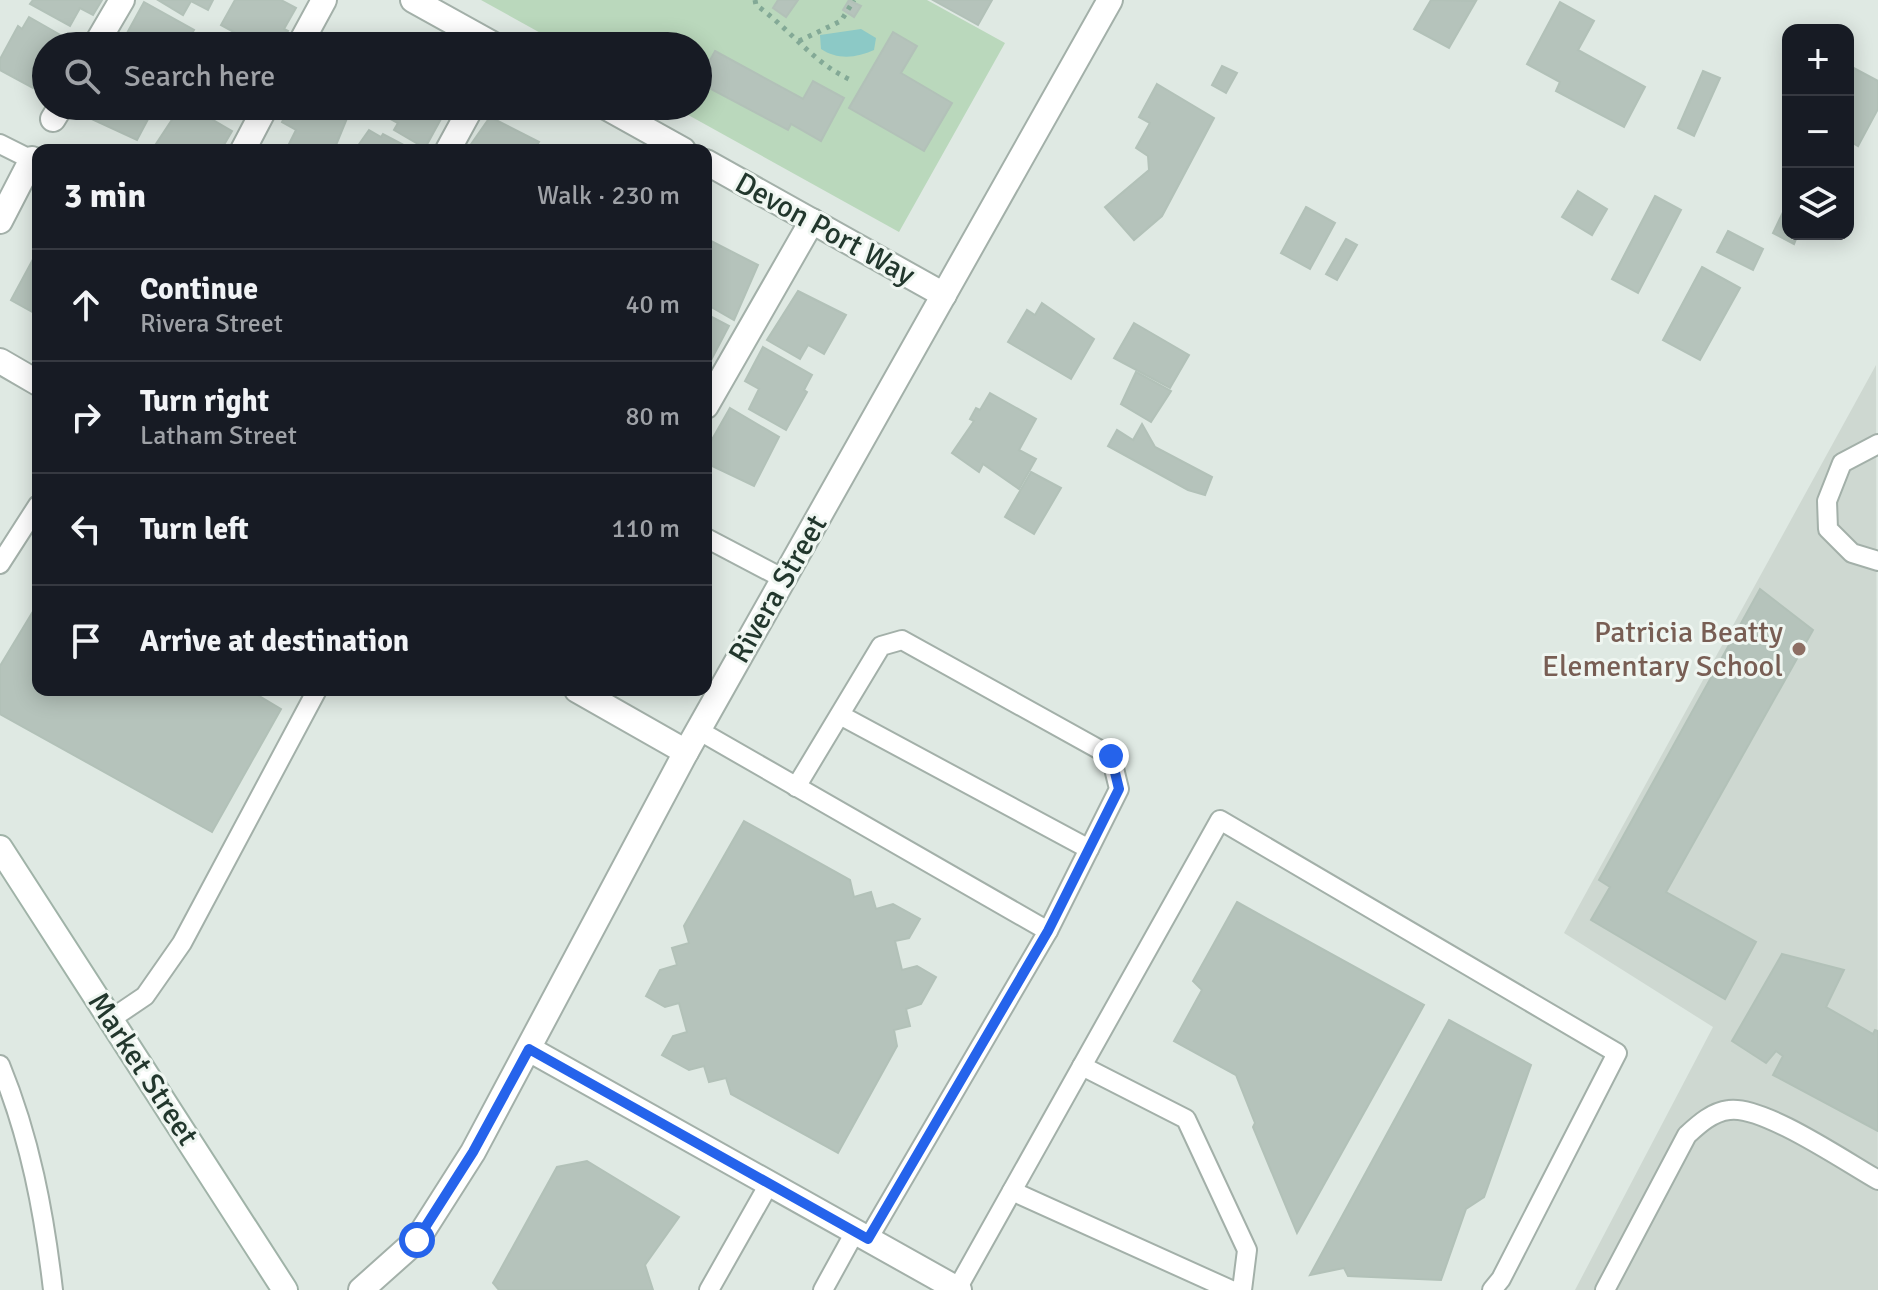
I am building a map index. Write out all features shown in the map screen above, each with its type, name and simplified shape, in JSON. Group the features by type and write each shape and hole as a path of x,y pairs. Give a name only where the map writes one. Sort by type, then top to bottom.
{"street":[{"path":"103,32 122,0"},
{"path":"307,32 324,0"},
{"path":"413,0 471,32"},
{"name":"Rivera Street","path":"361,1290 417,1240 473,1152 698,730 1110,0"},
{"path":"246,144 259,120"},
{"path":"451,144 464,120"},
{"path":"623,120 654,143"},
{"name":"Devon Port Way","path":"712,165 944,295"},
{"path":"0,221 32,166"},
{"path":"712,396 812,221"},
{"path":"0,361 32,380"},
{"path":"588,696 686,752"},
{"name":"Market Street","path":"0,848 285,1290"},
{"path":"529,1049 958,1289"}],"lane":[{"path":"0,144 32,160"},
{"path":"1878,444 1842,463 1827,501 1828,529 1852,553 1878,561"},
{"path":"0,564 32,514"},
{"path":"712,541 784,579"},
{"path":"796,787 881,646 902,640 1111,756 1119,789 1048,931 861,1235 823,1290"},
{"path":"111,1019 145,996 182,943 314,696"},
{"path":"840,715 1089,849"},
{"path":"698,730 1048,931"},
{"path":"958,1289 1220,820 1617,1053 1501,1279 1492,1290"},
{"path":"0,1065 34,1171 45,1217 53,1290"},
{"path":"1082,1066 1186,1119 1247,1250 1242,1290"},
{"path":"1605,1290 1687,1135 1705,1118 1729,1110 1759,1113 1878,1180"},
{"path":"709,1290 769,1184"},
{"path":"1012,1191 1231,1290"}],"path":[{"path":"755,0 756,5 779,21 832,71 851,80"},
{"path":"799,41 841,21 854,0"}],"shaded area":[{"name":"Patricia Beatty Elementary School","path":"1876,365 1878,1290 1575,1290 1713,1027 1564,933"}],"green space":[{"path":"481,0 927,0 1005,43 899,232 697,120 712,120 712,32 539,32"}],"water":[{"path":"861,29 876,38 874,50 847,57 821,49 820,35"}],"building":[{"path":"33,0 102,0 93,15 80,8 70,26 30,4"},
{"path":"158,0 213,0 208,10 191,1 183,15"},
{"path":"235,0 281,0 296,8 284,29 287,32 234,32 221,25"},
{"path":"778,0 798,0 786,17 773,8"},
{"path":"849,0 861,6 854,17 843,10"},
{"path":"933,0 992,0 978,25"},
{"path":"1431,0 1476,1 1449,48 1414,29"},
{"path":"144,2 194,30 193,32 128,32"},
{"path":"1560,2 1594,21 1578,50 1645,87 1624,127 1556,91 1560,82 1527,64"},
{"path":"29,17 55,32 32,32 32,87 0,70 0,59 18,26 22,29"},
{"path":"893,32 917,46 901,73 952,103 924,151 849,108"},
{"path":"715,51 803,99 813,81 844,98 821,141 791,124 788,130 712,89 712,56"},
{"path":"1222,66 1237,73 1226,93 1212,85"},
{"path":"1854,68 1878,81 1878,109 1858,146 1854,144"},
{"path":"1703,71 1720,78 1694,136 1678,128"},
{"path":"1157,84 1214,118 1162,216 1134,240 1105,207 1149,170 1148,156 1136,148 1150,123 1139,117"},
{"path":"94,120 148,120 137,140"},
{"path":"172,120 213,120 232,131 224,144 156,144"},
{"path":"346,120 336,144 289,144 296,130 282,122"},
{"path":"392,120 440,120 427,144 418,144 394,130 398,123"},
{"path":"488,120 496,120 539,142 538,144 471,144"},
{"path":"369,130 402,144 359,144"},
{"path":"1578,191 1607,209 1592,235 1562,217"},
{"path":"1655,196 1681,210 1638,293 1612,279"},
{"path":"1306,207 1335,223 1310,269 1281,253"},
{"path":"1782,214 1782,238 1773,233"},
{"path":"1728,231 1763,249 1753,270 1717,252"},
{"path":"1346,239 1357,245 1337,280 1326,274"},
{"path":"712,242 758,265 734,320 712,307"},
{"path":"32,261 32,312 11,300"},
{"path":"1702,267 1740,288 1700,360 1663,340"},
{"path":"798,291 846,315 824,354 808,345 800,359 767,340"},
{"path":"1042,303 1094,339 1071,379 1008,342 1027,310 1035,315"},
{"path":"712,317 729,326 712,358"},
{"path":"1134,323 1189,355 1170,388 1114,358"},
{"path":"763,347 812,375 804,390 807,392 786,430 749,409 759,389 745,381"},
{"path":"1136,372 1171,391 1151,422 1121,404"},
{"path":"990,393 1036,419 1019,450 1036,459 1019,489 983,464 979,472 952,453 974,421 970,419 976,408 980,410"},
{"path":"730,408 779,437 754,486 712,466 712,440"},
{"path":"1142,424 1155,447 1212,477 1205,495 1188,490 1108,446 1117,430 1133,440"},
{"path":"1031,472 1061,488 1034,534 1005,517"},
{"path":"1760,589 1813,630 1666,892 1756,942 1725,999 1591,920 1610,887 1599,880"},
{"path":"32,613 32,696 259,696 281,709 212,832 0,714 0,666"},
{"path":"744,821 850,880 854,897 871,892 876,909 893,904 920,919 909,938 895,941 902,970 917,966 936,977 921,1004 906,1009 910,1026 894,1030 897,1046 838,1153 731,1094 726,1078 709,1082 704,1066 689,1070 662,1055 673,1036 687,1032 679,1003 665,1007 646,996 660,970 677,965 672,948 689,943 684,926"},
{"path":"1237,902 1424,1005 1297,1233 1253,1127 1255,1123 1236,1075 1174,1041 1202,990 1193,981"},
{"path":"1782,954 1844,970 1826,1007 1873,1034 1875,1030 1878,1031 1878,1131 1773,1075 1783,1056 1776,1051 1766,1063 1732,1041"},
{"path":"1449,1020 1531,1065 1484,1197 1466,1209 1441,1280 1348,1276 1344,1268 1310,1275"},
{"path":"587,1161 679,1217 645,1265 653,1290 499,1290 493,1283 557,1167"}],"place":[{"name":"Patricia Beatty Elementary School","path":"1799,649"}],"route":[{"path":"417,1240 473,1152 529,1049 868,1239 1048,931 1119,789 1118,773 1111,756"}]}
